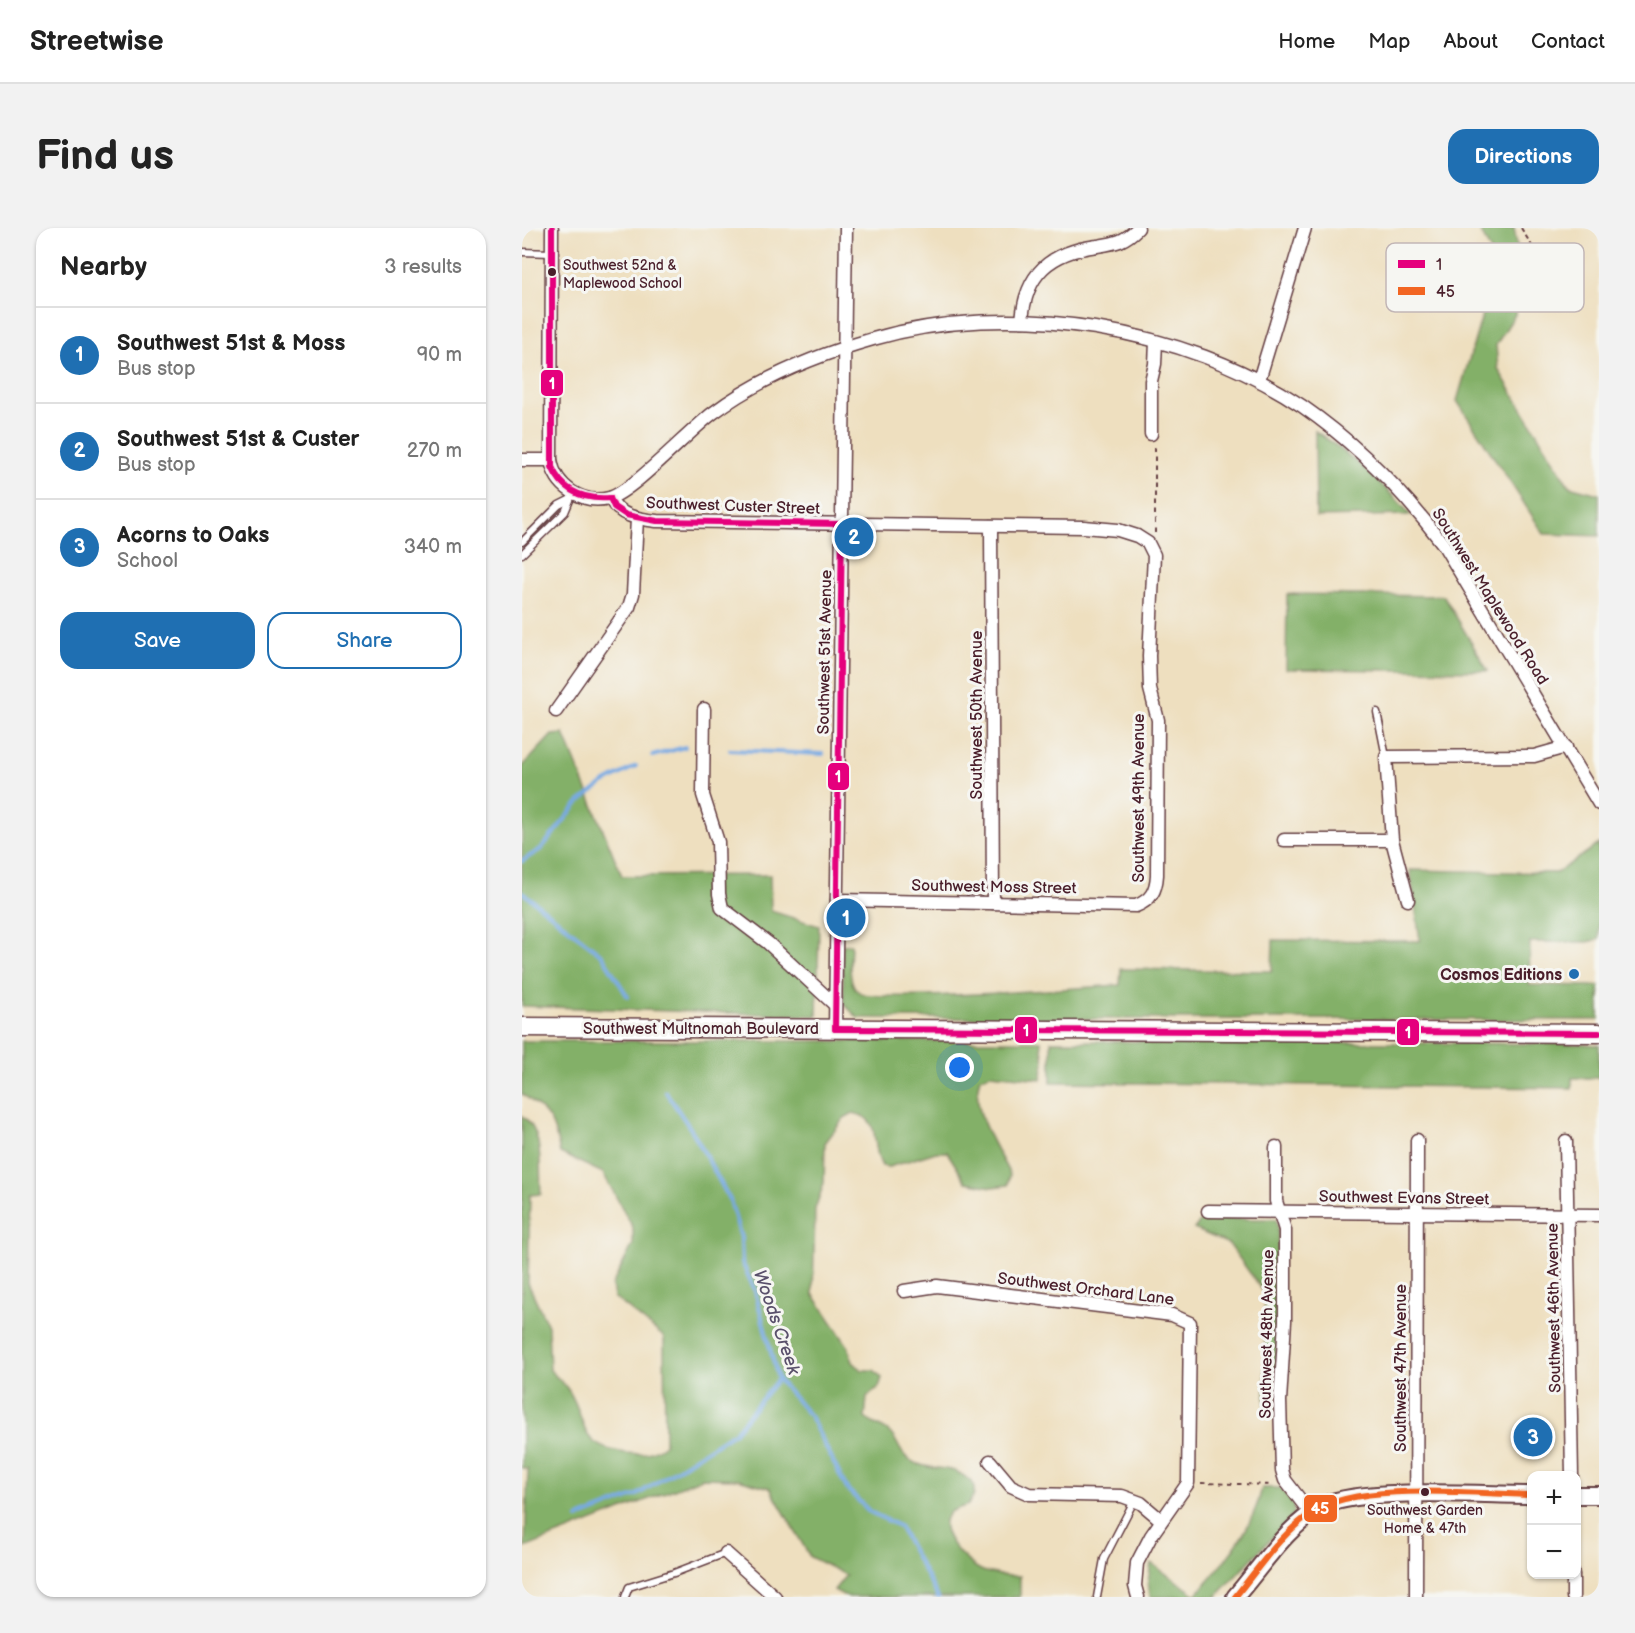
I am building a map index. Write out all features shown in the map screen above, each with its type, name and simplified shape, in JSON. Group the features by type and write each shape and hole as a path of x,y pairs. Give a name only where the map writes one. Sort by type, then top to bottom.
{"main road":[{"name":"Southwest Multnomah Boulevard","path":"522,1027 1599,1033"}],"street":[{"path":"552,228 551,460 555,476 571,496 610,498"},
{"name":"Southwest 51st Avenue","path":"835,1029 846,228"},
{"path":"1022,321 1023,306 1033,278 1049,262 1078,250 1121,243 1138,228"},
{"path":"1259,381 1305,228"},
{"name":"Southwest Maplewood Road","path":"610,498 627,487 728,403 786,372 845,348 918,328 1022,321 1088,327 1156,342 1259,381 1303,407 1354,446 1421,515 1471,590 1599,804"},
{"path":"1151,434 1151,381 1155,364 1156,342"},
{"path":"522,460 551,460"},
{"name":"Southwest Custer Street","path":"610,498 620,512 637,519 1118,530 1137,536 1148,543"},
{"path":"556,711 629,607 633,594 637,519"},
{"name":"Southwest 50th Avenue","path":"991,526 993,903"},
{"name":"Southwest 49th Avenue","path":"1148,543 1154,555 1155,564 1149,656 1150,689 1158,720 1157,875 1156,885 1149,900"},
{"path":"704,709 703,795 718,842 719,894 722,908 768,943 834,1004"},
{"path":"1408,900 1392,840 1386,757 1526,756 1543,755 1566,747"},
{"path":"1284,840 1392,840"},
{"name":"Southwest Moss Street","path":"837,900 1136,906 1149,900"},
{"name":"Southwest 47th Avenue","path":"1416,1597 1417,1140"},
{"name":"Southwest 46th Avenue","path":"1566,1141 1572,1471"},
{"name":"Southwest 48th Avenue","path":"1276,1147 1276,1201 1285,1230 1285,1321 1280,1430 1283,1474 1311,1514"},
{"name":"Southwest Evans Street","path":"1208,1211 1599,1215"},
{"name":"Southwest Orchard Lane","path":"903,1291 938,1286 1172,1315 1185,1319 1191,1328 1188,1483"},
{"path":"990,1461 1011,1486 1029,1494 1122,1496 1134,1500 1161,1520"},
{"path":"1138,1597 1135,1586 1137,1563 1161,1520 1188,1483"},
{"path":"1235,1597 1284,1539 1311,1514 1342,1499 1415,1495 1527,1495"},
{"path":"1581,1495 1599,1495"},
{"path":"726,1553 775,1597"},
{"path":"1573,1579 1573,1597"}],"lane":[{"path":"522,252 552,253"},
{"path":"522,542 571,496"},
{"path":"522,554 565,512 571,496"},
{"path":"1377,712 1386,757"},
{"path":"1097,1597 1104,1559 1134,1500"},
{"path":"625,1597 628,1587 674,1573 726,1553"}],"path":[{"path":"1521,228 1530,243"},
{"path":"1148,543 1155,530 1156,451 1151,434"},
{"path":"1188,1483 1288,1484"}],"green space":[{"path":"1479,228 1514,228 1517,243 1486,243"},
{"path":"1483,312 1516,312 1496,345 1498,369 1569,486 1599,494 1599,536 1544,534 1457,401"},
{"path":"1315,431 1366,470 1411,515 1316,517"},
{"path":"1287,594 1444,596 1488,671 1286,669"},
{"path":"564,734 622,876 770,875 771,911 819,926 817,1016 522,1006 522,767 552,735"},
{"path":"1599,844 1599,939 1588,942 1530,942 1529,985 1599,986 1599,1020 858,1018 844,1004 842,945 851,944 850,970 855,988 859,992 873,995 939,996 1120,985 1121,969 1272,971 1273,940 1420,941 1410,870 1556,873"},
{"path":"522,1041 1041,1041 1044,1063 1041,1079 990,1074 980,1078 978,1102 981,1115 1010,1175 1008,1185 992,1187 966,1182 947,1152 936,1152 889,1167 882,1166 869,1121 853,1113 844,1118 825,1143 824,1183 815,1209 813,1294 848,1346 853,1362 862,1370 874,1370 882,1378 879,1387 867,1397 865,1418 890,1433 902,1453 913,1462 952,1470 974,1485 974,1494 968,1505 950,1512 946,1519 945,1528 948,1537 960,1554 983,1571 1020,1576 1020,1597 847,1597 834,1590 846,1575 810,1557 770,1488 738,1479 702,1478 525,1548 528,1469 522,1468 522,1116 529,1123 538,1141 541,1194 530,1195 528,1283 548,1326 550,1370 569,1391 586,1432 599,1445 610,1450 637,1454 652,1452 665,1444 664,1337 614,1297 612,1285 633,1244 633,1228 603,1173 560,1153 549,1118 522,1094"},
{"path":"1051,1041 1599,1045 1599,1078 1572,1078 1572,1088 1051,1082"},
{"path":"1202,1219 1276,1219 1278,1226 1276,1409 1265,1409 1265,1294 1229,1244 1194,1229"},
{"path":"1262,1488 1281,1488 1293,1505 1294,1514 1216,1597 1150,1597 1148,1581 1151,1563 1196,1595 1236,1545 1252,1518"}],"waterway":[{"path":"652,756 685,747"},
{"path":"730,750 823,754"},
{"path":"522,861 541,849 579,802 604,783 636,766"},
{"name":"Woods Creek","path":"522,892 602,955 628,997"},
{"name":"Woods Creek","path":"666,1092 694,1134 730,1200 741,1238 742,1262 755,1291 778,1379 810,1416 847,1489 870,1512 899,1526 938,1597"},
{"path":"578,1518 637,1495 735,1432 778,1379"}],"transit line":[{"name":"1","path":"552,228 552,467 562,483 575,493 592,498 610,498"},
{"name":"1","path":"610,498 614,507 626,515 657,521 842,524"},
{"name":"1","path":"835,1029 842,524"},
{"name":"1","path":"835,1029 1599,1033"},
{"name":"45","path":"1235,1597 1271,1552 1301,1520 1333,1502 1387,1493 1450,1492 1527,1495"}],"place":[{"name":"Southwest 52nd & Maplewood School","path":"552,272"},
{"name":"Southwest 51st & Custer","path":"854,537"},
{"name":"Southwest 51st & Moss","path":"846,918"},
{"name":"Cosmos Editions","path":"1574,974"},
{"name":"Acorns to Oaks","path":"1533,1437"},
{"name":"Southwest Garden Home & 47th","path":"1425,1492"}]}
